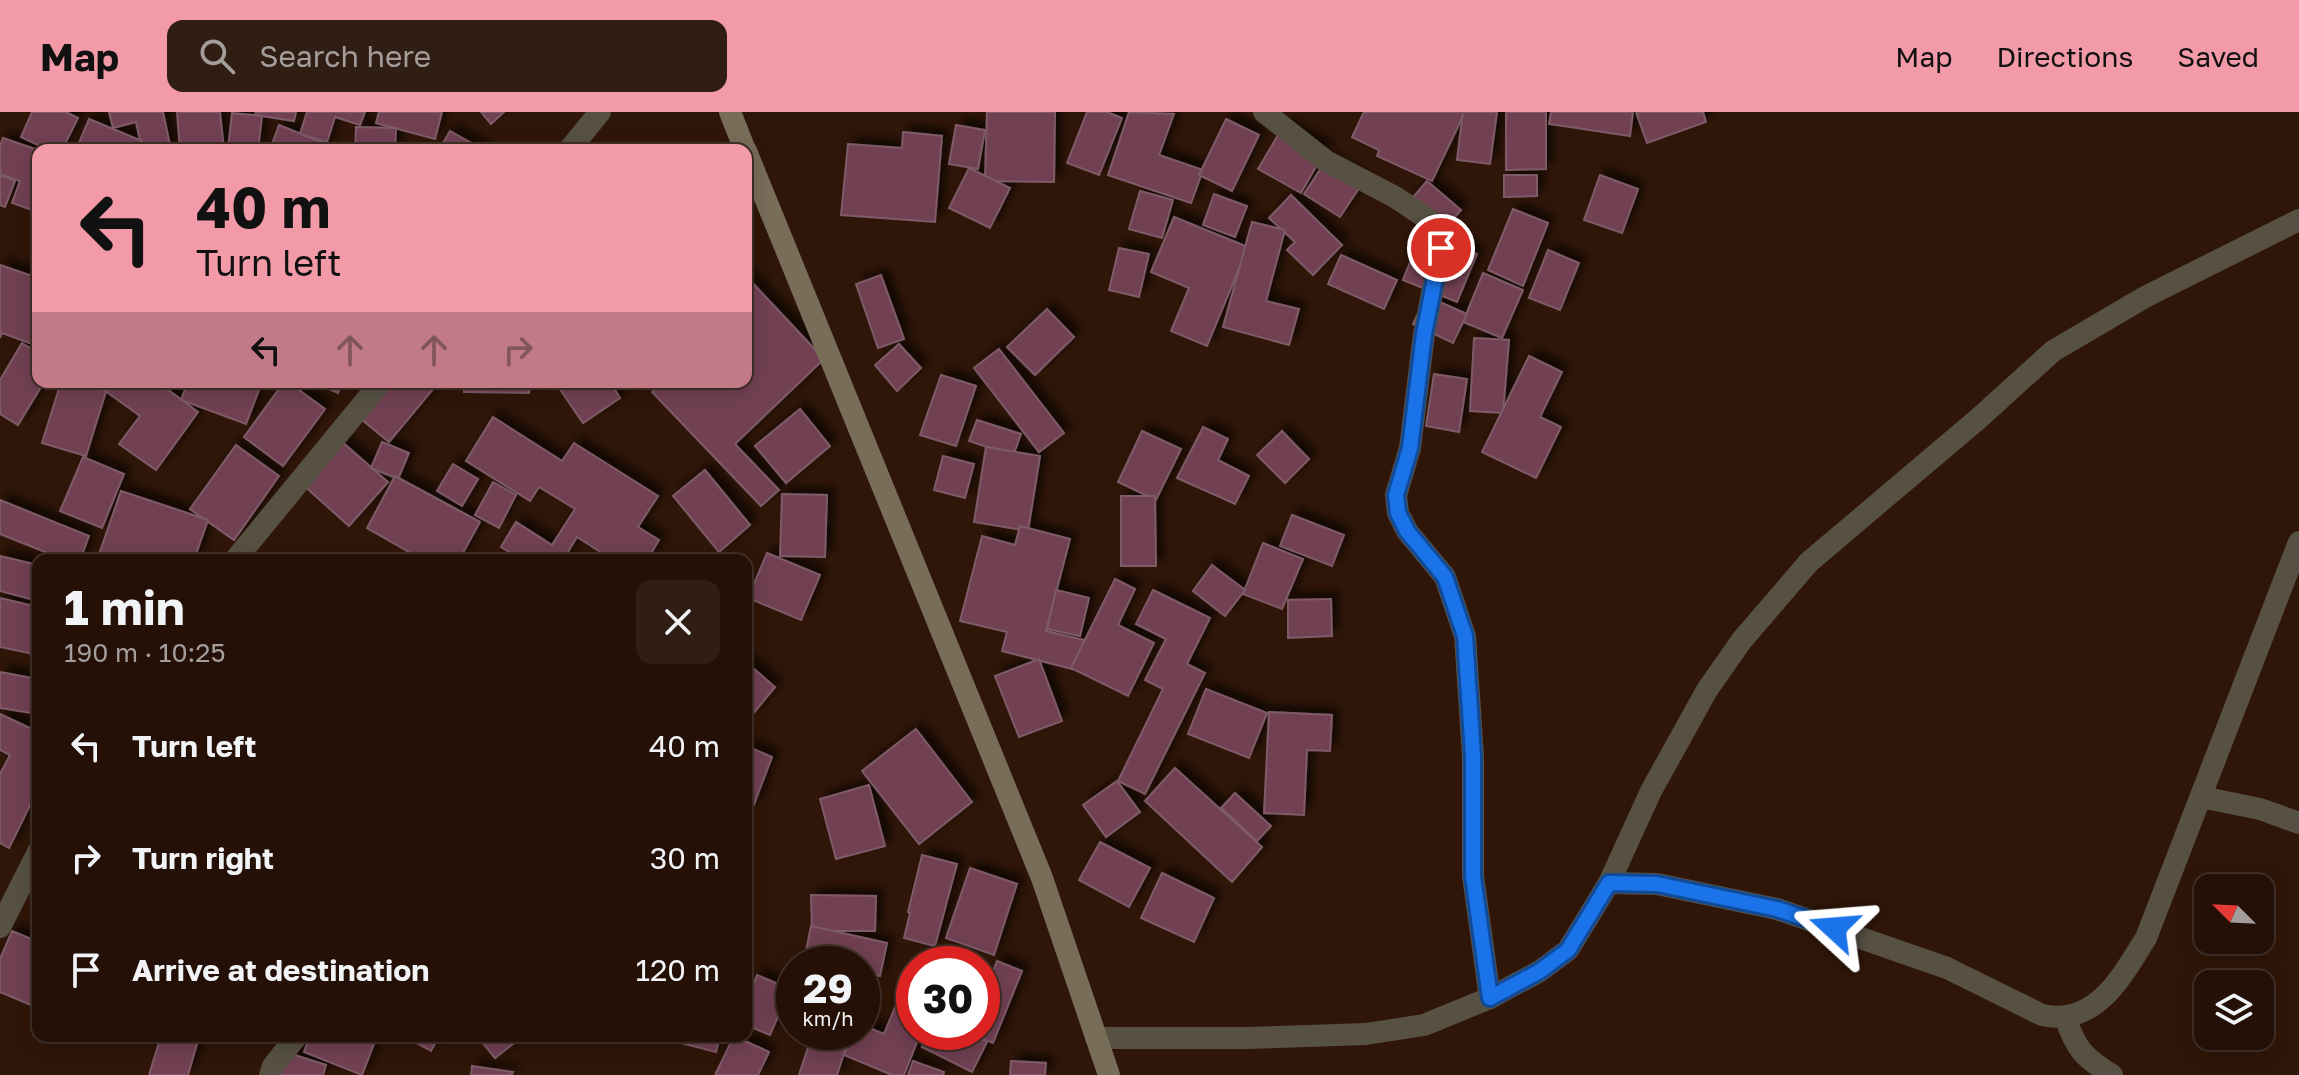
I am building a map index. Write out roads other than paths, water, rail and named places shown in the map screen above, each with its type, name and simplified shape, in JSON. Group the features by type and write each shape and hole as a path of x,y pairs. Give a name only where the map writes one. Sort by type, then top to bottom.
{"main road":[{"path":"730,112 743,144"},
{"path":"752,166 1042,878 1109,1075"}],"street":[{"path":"574,144 600,112"},
{"path":"1264,112 1326,161 1395,197 1431,221 1438,231 1441,248 1424,334 1410,448 1396,495 1398,513 1407,531 1445,577 1465,636 1473,756 1473,876 1490,998"},
{"path":"1096,1038 1366,1034 1424,1025 1490,998 1540,971 1568,950 1609,883 1651,791 1707,690 1742,640 1809,562 2053,351 2145,297 2299,220"},
{"path":"240,554 376,388"},
{"path":"1609,883 1657,884 1777,909 1947,968 2042,1015 2077,1015 2109,994 2146,938 2299,542"},
{"path":"2201,797 2260,809 2299,823"},
{"path":"0,927 32,864"},
{"path":"2065,1017 2080,1067 2112,1075"},
{"path":"270,1075 273,1066 292,1042"}]}
